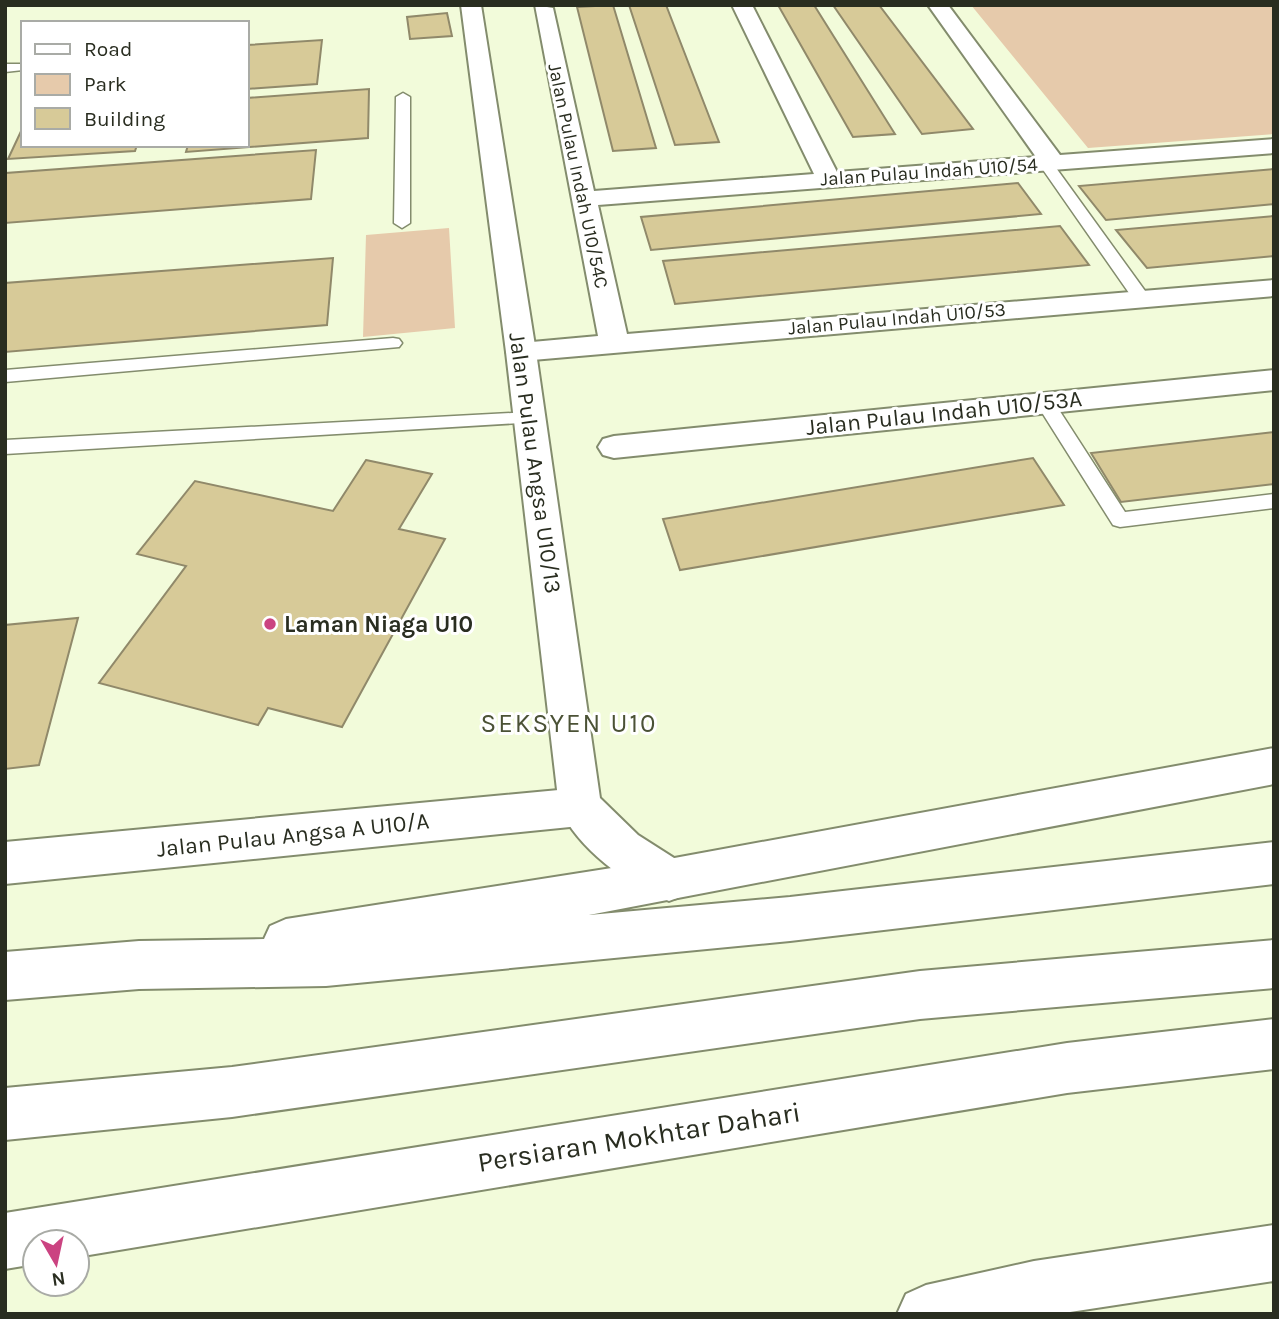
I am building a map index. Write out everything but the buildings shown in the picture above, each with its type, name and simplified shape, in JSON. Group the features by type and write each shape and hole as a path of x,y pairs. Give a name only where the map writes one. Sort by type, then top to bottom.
{"street":[{"name":"Jalan Pulau Angsa U10/13","path":"471,5 530,418 580,807"},
{"path":"742,5 829,180"},
{"path":"938,5 1049,163"},
{"name":"Jalan Pulau Indah U10/54C","path":"542,8 614,343"},
{"name":"Jalan Pulau Indah U10/54","path":"583,199 1274,146"},
{"name":"Jalan Pulau Indah U10/53","path":"521,352 1274,288"},
{"name":"Jalan Pulau Indah U10/53A","path":"614,447 1274,380"},
{"path":"139,965 669,880 1274,766"},
{"path":"580,807 622,850 669,880"},
{"name":"Jalan Pulau Angsa A U10/A","path":"5,863 580,807"},
{"path":"5,976 139,965 326,962 790,919 1274,863"},
{"path":"5,1114 232,1092 920,995 1274,964"},
{"name":"Persiaran Mokhtar Dahari","path":"5,1241 1067,1068 1274,1044"},
{"path":"926,1314 1034,1289 1274,1253"}],"lane":[{"path":"402,223 403,97"},
{"path":"1049,163 1142,299"},
{"path":"5,376 393,343"},
{"path":"1045,403 1120,520 1274,501"},
{"path":"5,447 530,418"}],"green space":[{"path":"971,5 1274,5 1274,134 1088,148"},
{"path":"449,228 455,328 363,337 366,235"}],"place":[{"name":"Laman Niaga U10","path":"270,624"}],"district":[{"name":"SEKSYEN U10","path":"569,723"}]}
